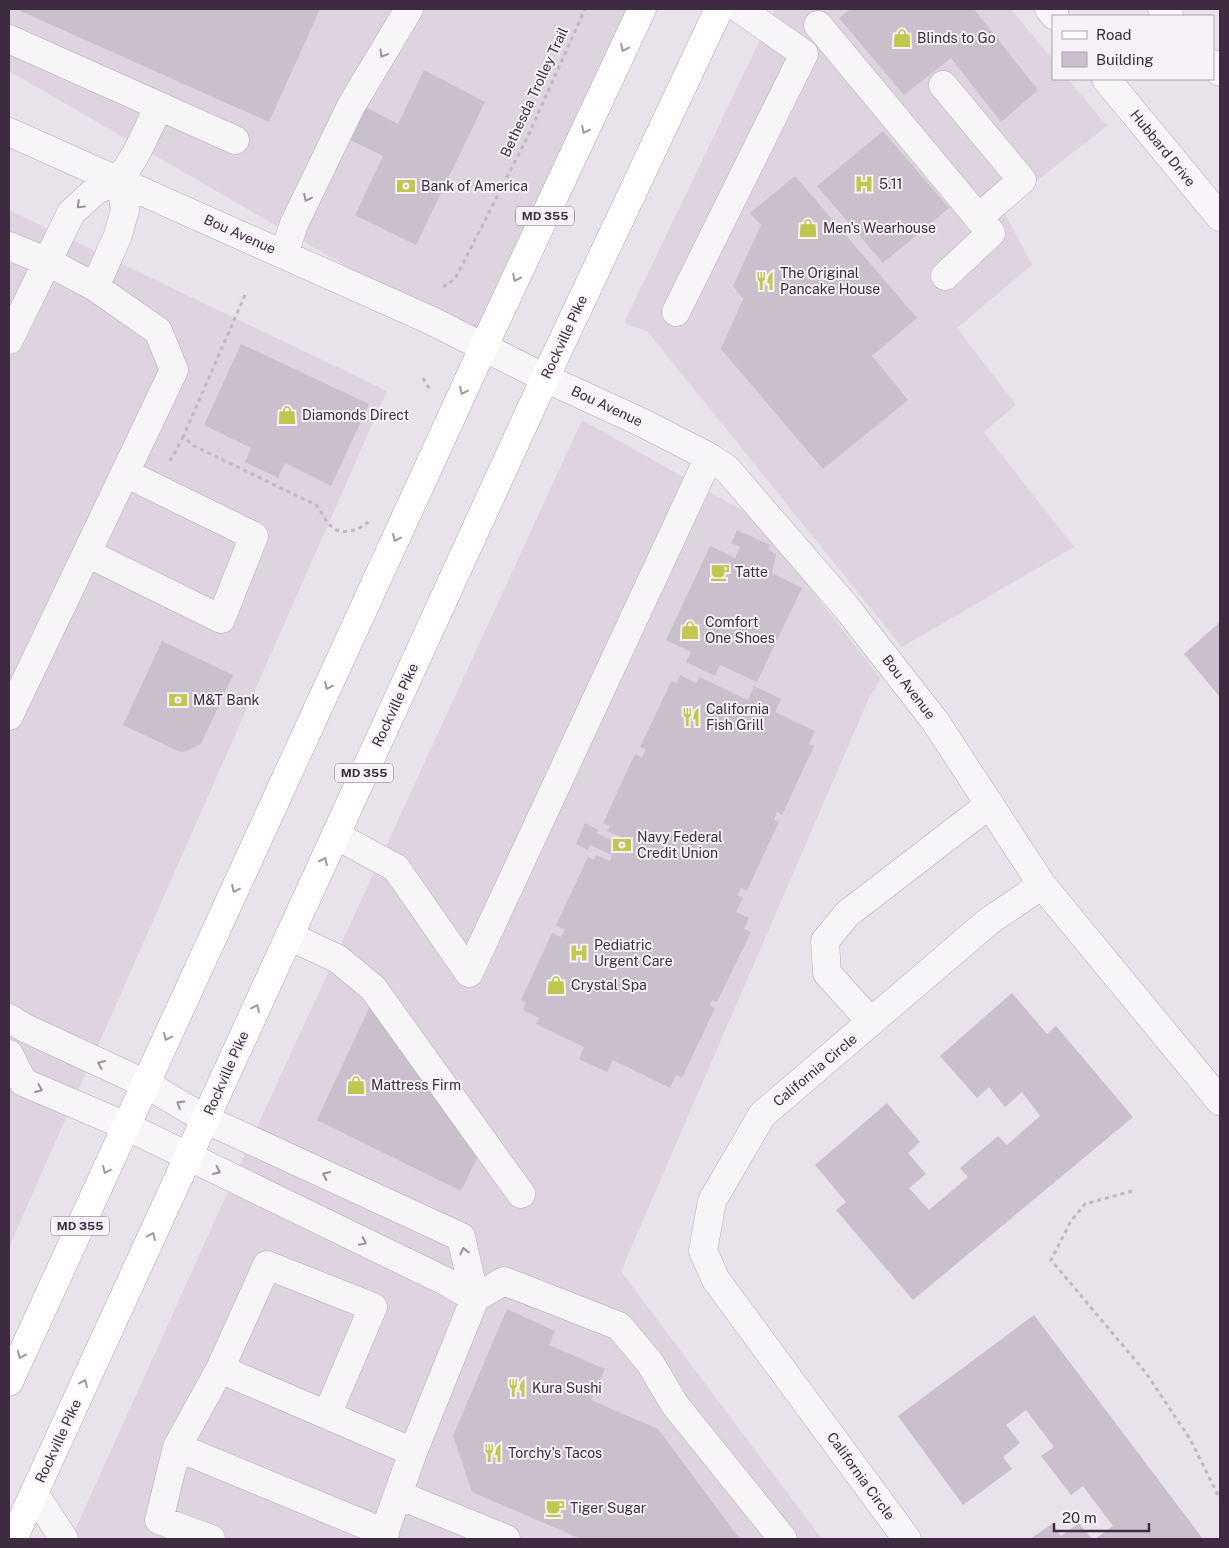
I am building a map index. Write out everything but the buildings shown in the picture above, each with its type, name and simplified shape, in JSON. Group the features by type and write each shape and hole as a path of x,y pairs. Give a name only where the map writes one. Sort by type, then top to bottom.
{"main road":[{"name":"MD 355","path":"9,1382 484,346 642,9"},
{"name":"Rockville Pike","path":"13,1539 544,378 719,9"}],"street":[{"path":"740,9 804,54"},
{"path":"284,254 294,224 351,106 408,10"},
{"path":"676,312 822,17 991,233 945,276"},
{"path":"9,39 235,140"},
{"name":"Hubbard Drive","path":"1107,80 1220,217"},
{"path":"943,85 1022,180 978,218"},
{"path":"9,340 71,213 96,190 120,180 137,152 159,106"},
{"name":"Bou Avenue","path":"9,132 120,180 484,346 544,378 584,394 709,457 727,469 867,633 935,720 1042,885"},
{"path":"95,287 118,235 125,210 120,180"},
{"path":"9,246 48,262 95,287 158,331 174,370 9,716"},
{"path":"335,835 396,868 469,973 709,457"},
{"path":"87,553 220,619 254,536 124,474"},
{"path":"871,1022 827,973 825,941 847,914 990,804"},
{"path":"1042,885 1220,1101"},
{"name":"California Circle","path":"907,1539 716,1280 703,1251 712,1201 762,1115 989,921 1042,885"},
{"path":"289,936 338,959 373,988 521,1194"},
{"path":"9,1018 23,1027 146,1084 205,1119 461,1237 475,1298 413,1452 383,1536 177,1447"},
{"path":"9,1054 23,1082 126,1126 447,1282 475,1298"},
{"path":"211,1539 160,1520 177,1447 220,1369 267,1265 373,1308 328,1415"},
{"path":"475,1298 504,1281 619,1326 650,1363 675,1405 783,1539"},
{"path":"220,1369 413,1452"},
{"path":"34,1493 64,1539"},
{"path":"399,1495 506,1539"}],"path":[{"name":"Bethesda Trolley Trail","path":"443,287 455,279 528,136 585,9"},
{"path":"245,295 182,437 194,446 316,505 323,512 331,526 338,531 350,532 365,525 373,517"},
{"path":"423,378 429,385 431,392"},
{"path":"1132,1191 1085,1204 1070,1221 1050,1260 1146,1373 1190,1439 1220,1499"}],"shaded area":[{"path":"9,9 642,9 484,346 9,71"},
{"path":"775,9 1011,9 1052,59 1052,80 1069,80 1107,126 1002,208 1032,265 957,328 1016,405 984,432 1074,547 902,647 647,331 624,323"},
{"path":"9,210 387,391 9,1247"},
{"path":"582,420 756,518 881,679 869,698 621,1271 822,1539 71,1539 263,1114"}],"place":[{"name":"Blinds to Go","path":"902,38"},
{"name":"5.11","path":"864,184"},
{"name":"Bank of America","path":"406,186"},
{"name":"Men's Wearhouse","path":"808,228"},
{"name":"The Original Pancake House","path":"765,281"},
{"name":"Diamonds Direct","path":"287,415"},
{"name":"Tatte","path":"720,572"},
{"name":"Comfort One Shoes","path":"690,630"},
{"name":"M&T Bank","path":"178,700"},
{"name":"California Fish Grill","path":"691,717"},
{"name":"Navy Federal Credit Union","path":"622,845"},
{"name":"Pediatric Urgent Care","path":"579,953"},
{"name":"Crystal Spa","path":"556,985"},
{"name":"Mattress Firm","path":"356,1085"},
{"name":"Kura Sushi","path":"517,1388"},
{"name":"Torchy's Tacos","path":"493,1453"},
{"name":"Tiger Sugar","path":"555,1508"}]}
